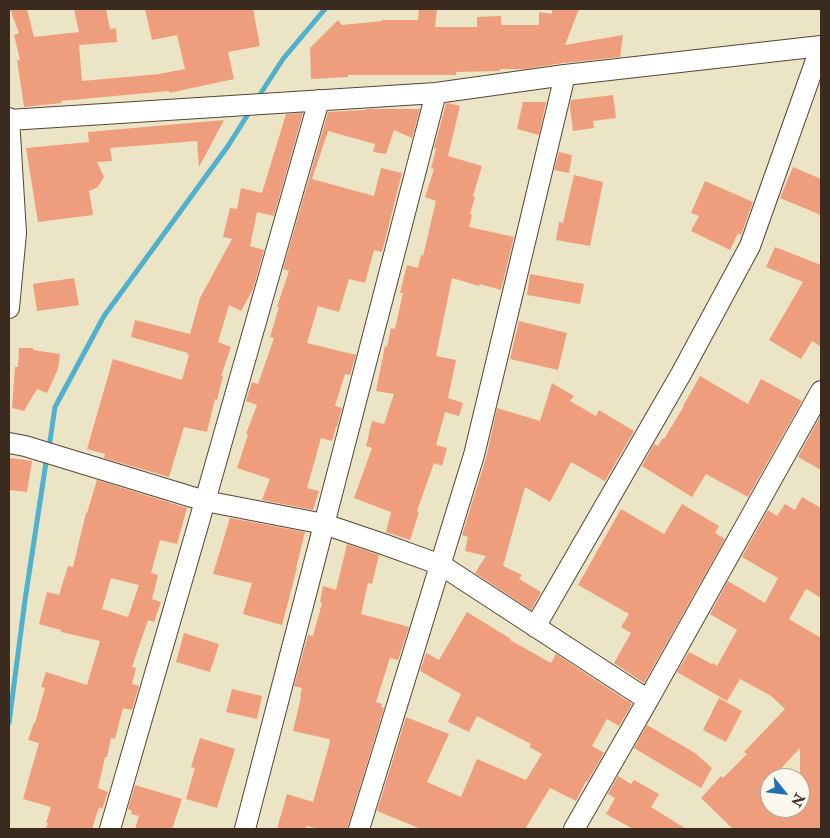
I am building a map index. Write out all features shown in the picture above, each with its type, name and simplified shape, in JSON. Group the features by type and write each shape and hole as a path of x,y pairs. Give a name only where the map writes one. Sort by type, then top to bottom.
{"street":[{"path":"9,308 16,233 9,119 436,93 565,75 821,46 750,246 680,374 535,627"},
{"path":"359,829 474,455 565,75"},
{"path":"245,829 436,93"},
{"path":"110,829 319,100"},
{"path":"574,829 821,391"},
{"path":"17,445 205,501 324,524 441,565 648,700"}],"building":[{"path":"10,9 27,9 34,37 79,32 74,9 106,9 110,29 116,28 117,42 79,45 82,81 159,74 185,69 177,35 152,40 145,9 253,9 260,46 228,52 234,79 169,93 169,91 61,101 62,103 24,107 17,60 20,60 14,35 19,33"},
{"path":"419,9 437,9 435,27 477,27 477,17 501,16 501,25 539,25 539,12 552,14 552,9 579,9 565,45 623,35 620,57 564,63 564,61 563,63 525,69 456,72 456,75 348,75 348,77 311,79 310,48 338,20 342,25 382,20 418,20"},
{"path":"613,95 616,118 593,121 594,128 573,131 571,100"},
{"path":"523,102 546,102 539,135 517,129"},
{"path":"446,104 460,106 448,156 482,166 473,196 475,197 470,214 472,215 469,227 514,237 501,290 452,278 436,356 456,360 448,398 463,403 459,416 445,412 436,445 447,448 442,466 434,463 417,511 419,512 410,540 386,532 391,512 354,498 372,448 366,446 372,421 384,424 394,394 376,391 385,346 387,347 391,328 395,329 403,293 400,293 407,265 418,268 421,255 423,256 436,201 425,197 434,169 431,168 436,149 434,148"},
{"path":"366,109 420,109 412,138 394,130 386,154 373,152 375,144 328,131 312,179 374,196 381,168 402,173 382,252 374,250 365,283 349,279 339,312 318,306 307,343 356,355 350,375 345,374 335,406 342,408 332,441 321,438 307,488 319,491 313,510 262,500 270,479 237,468 248,435 246,434 257,405 246,401 252,382 258,384 274,338 270,337 279,307 277,307 289,271 283,269 328,112"},
{"path":"303,113 274,216 257,212 250,246 264,250 253,289 241,311 229,305 218,342 231,347 221,376 223,376 207,432 184,427 169,477 104,458 105,454 87,449 113,359 182,380 188,353 131,337 135,320 190,334 200,298 232,239 223,237 230,208 237,209 241,188 262,193 286,114"},
{"path":"224,120 199,167 197,141 110,148 112,161 97,162 104,177 98,187 89,191 93,215 38,222 26,148 89,142 88,132"},
{"path":"559,152 572,155 569,173 554,170"},
{"path":"793,167 821,179 821,215 780,198"},
{"path":"574,175 603,182 590,246 556,240 559,222 563,223"},
{"path":"705,181 753,202 741,235 738,233 730,250 691,231 699,216 691,213"},
{"path":"775,247 821,265 821,347 812,341 801,359 769,340 803,282 766,267"},
{"path":"530,274 584,284 580,304 527,295"},
{"path":"74,278 79,305 37,311 33,284"},
{"path":"519,321 567,333 558,370 510,359"},
{"path":"19,348 33,348 33,350 60,354 58,369 47,393 37,389 24,411 12,408 15,367 18,367"},
{"path":"700,376 748,404 761,379 802,401 748,497 706,474 692,497 642,466 654,444 658,446 664,439"},
{"path":"552,383 574,396 570,401 596,416 599,410 634,431 605,481 571,462 550,502 525,487 503,566 522,575 519,579 541,592 531,610 475,573 486,556 465,551 468,537 462,535 486,458 497,408 540,421"},
{"path":"821,415 821,470 798,457"},
{"path":"10,458 32,461 27,492 9,490"},
{"path":"97,480 187,508 177,544 160,540 151,573 158,575 152,599 161,602 154,622 148,620 132,667 136,668 132,684 139,686 132,710 123,708 115,739 111,738 107,757 105,757 98,788 108,792 102,809 99,807 92,829 46,829 51,807 23,799 39,743 28,740 45,688 41,687 46,672 87,685 100,641 61,632 61,630 39,624 47,592 59,595 68,566 73,567","holes":["111,578 139,585 128,617 102,609"]},
{"path":"802,497 821,508 821,598 806,589 789,619 821,638 821,829 733,829 701,798 721,776 723,778 747,754 744,752 785,709 771,696 740,679 727,701 677,672 689,652 717,666 737,630 710,614 728,581 765,603 778,578 742,557 768,510 777,516 785,504 795,510"},
{"path":"682,504 719,526 715,533 725,539 644,683 614,663 631,633 621,627 629,614 578,585 621,509 664,534"},
{"path":"230,518 305,532 282,625 243,614 252,583 213,574"},
{"path":"347,544 379,555 372,584 368,583 361,614 409,627 398,660 390,658 376,702 382,704 381,707 384,708 347,829 320,829 307,826 306,829 277,829 287,794 313,802 330,742 329,739 293,731 302,688 294,686 308,635 313,636 322,603 320,602 323,586 336,590"},
{"path":"467,612 510,640 551,663 556,654 632,704 619,726 607,719 592,746 604,753 576,801 550,788 525,829 421,829 377,811 406,717 449,734 427,782 461,797 477,759 526,780 542,754 529,747 531,744 477,716 469,732 448,722 461,694 420,671 426,653 439,660"},
{"path":"184,633 219,644 210,672 176,662"},
{"path":"232,689 262,696 257,719 226,712"},
{"path":"719,698 742,711 726,742 703,730"},
{"path":"647,725 695,753 712,768 701,788 634,748"},
{"path":"200,738 235,749 217,808 186,799 195,768 191,767"},
{"path":"618,776 631,784 634,780 659,794 651,807 686,829 633,829 606,814 615,798 608,794"},
{"path":"135,785 182,799 172,829 135,829 139,816 131,814 132,811 128,809"}],"waterway":[{"path":"257,99 283,59 325,9"},
{"path":"49,448 55,407 104,316 228,146 250,111"},
{"path":"9,723 47,456"}]}
